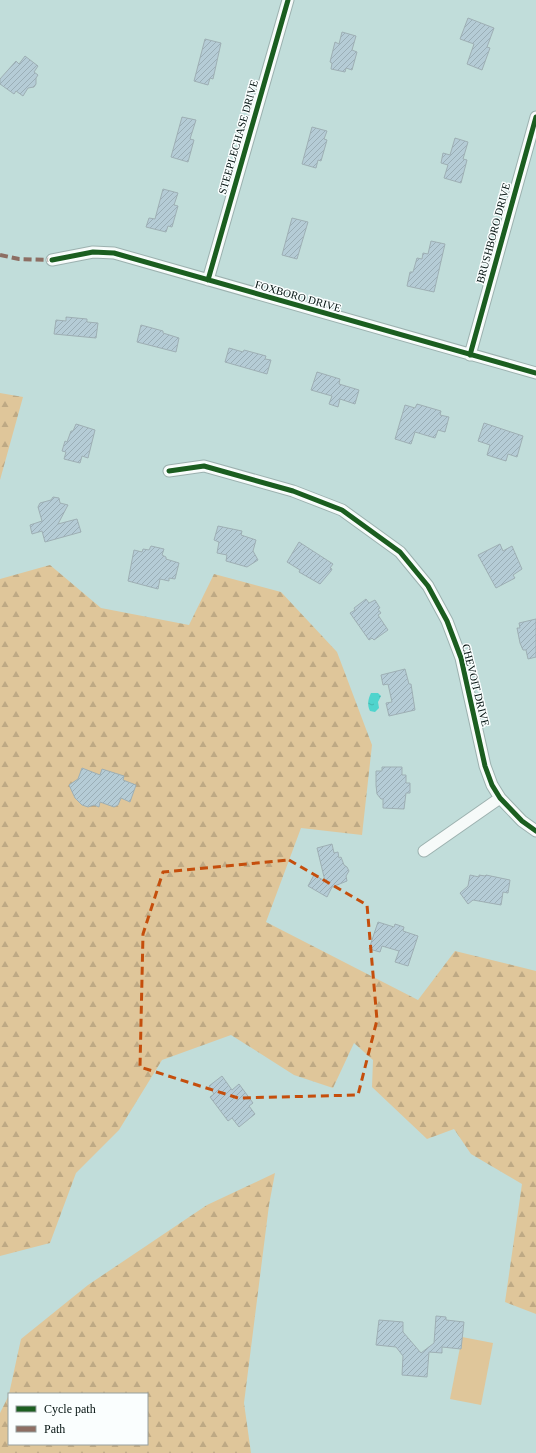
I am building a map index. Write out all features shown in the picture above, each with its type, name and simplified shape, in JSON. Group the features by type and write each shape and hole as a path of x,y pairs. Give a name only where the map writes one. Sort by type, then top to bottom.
{"street":[{"name":"STEEPLECHASE DRIVE","path":"208,280 288,0"},
{"name":"BRUSHBORO DRIVE","path":"470,355 536,117"},
{"name":"FOXBORO DRIVE","path":"52,260 93,252 114,253 536,373"},
{"name":"CHEVOIT DRIVE","path":"169,471 204,466 293,491 342,510 400,552 428,586 447,621 460,658 492,785 500,798 522,821 536,831"},
{"path":"424,851 500,798"}],"highlighted area":[{"path":"289,860 367,905 377,1020 358,1095 238,1098 140,1067 143,934 163,872"}],"green space":[{"path":"0,393 23,397 0,480"},
{"path":"50,565 101,608 189,625 214,574 281,592 337,652 372,745 362,835 301,828 266,922 418,1000 455,951 536,971 536,1314 505,1302 522,1184 471,1154 454,1129 427,1139 372,1087 373,1060 354,1043 333,1088 294,1075 231,1035 162,1060 119,1130 76,1173 50,1243 0,1256 0,579"},
{"path":"275,1173 269,1205 244,1403 251,1453 0,1453 0,1413 8,1397 8,1445 148,1445 148,1393 9,1393 21,1339 88,1285 207,1205"},
{"path":"462,1337 493,1343 481,1405 450,1399"}],"water":[{"path":"371,693 378,693 381,696 378,702 379,708 375,712 370,711 368,706"}],"building":[{"path":"468,18 494,28 487,47 490,48 482,70 467,64 474,44 460,39"},
{"path":"342,32 356,36 352,50 357,52 352,70 346,68 345,72 331,69 332,63 330,62 335,42 339,44"},
{"path":"205,39 221,43 213,79 210,78 208,85 194,81"},
{"path":"25,56 38,66 34,72 38,75 34,87 28,88 23,96 16,91 14,94 0,84 0,79 16,61 19,64"},
{"path":"182,117 196,120 190,139 194,140 188,162 171,157"},
{"path":"312,127 327,131 324,139 327,140 321,161 318,160 316,168 302,164"},
{"path":"455,138 468,142 463,159 467,160 461,183 444,178 448,165 441,163 443,153 450,155"},
{"path":"163,189 178,193 174,205 178,206 172,227 168,226 166,232 146,227 149,218 155,219"},
{"path":"292,218 308,222 297,259 282,255"},
{"path":"431,241 445,244 434,292 407,286 410,272 413,272 417,258 422,259 423,253 428,254"},
{"path":"66,317 87,319 87,322 98,323 96,338 54,334 56,320 66,321"},
{"path":"141,325 163,331 163,333 179,338 176,352 137,342"},
{"path":"229,348 243,352 244,350 266,356 265,359 271,360 267,374 225,362"},
{"path":"317,372 340,379 339,384 359,390 355,404 340,399 338,407 329,404 332,396 311,390"},
{"path":"417,404 441,411 440,415 449,417 445,432 438,430 435,438 415,432 411,444 395,439 405,405 415,408"},
{"path":"484,423 523,436 517,457 508,454 506,461 487,455 490,445 478,441"},
{"path":"76,424 95,430 88,458 82,456 80,463 64,459 66,452 62,451 65,441 67,442 71,431 73,431"},
{"path":"53,497 59,498 60,503 68,505 58,524 77,519 81,532 45,542 42,531 32,534 30,525 42,521 38,507 40,503 51,500"},
{"path":"218,526 242,531 241,535 256,540 253,551 258,560 247,567 226,561 227,555 217,553 219,542 214,540"},
{"path":"299,542 333,564 330,568 332,569 331,571 320,584 299,572 300,570 287,562"},
{"path":"500,544 503,551 512,546 522,569 513,575 515,578 496,588 478,555"},
{"path":"151,546 164,549 162,555 166,557 166,559 179,563 175,579 169,578 169,581 160,579 158,589 128,581 134,550 142,552 143,549 149,550"},
{"path":"366,599 369,603 375,600 381,613 378,615 388,630 374,640 372,638 369,640 350,613"},
{"path":"536,619 536,657 528,659 526,650 523,650 520,643 517,628 520,628 519,623"},
{"path":"405,669 409,684 411,684 415,710 389,716 386,703 392,702 388,684 383,685 381,675"},
{"path":"382,767 402,767 402,775 406,775 406,783 410,783 410,793 406,793 404,809 383,808 383,799 381,799 377,794 376,785 376,771 382,771"},
{"path":"82,768 100,775 102,769 124,776 123,780 136,785 130,802 121,798 118,805 114,807 100,802 99,807 94,805 88,807 82,805 75,798 69,785 78,779"},
{"path":"332,844 334,853 338,852 339,858 341,857 344,865 349,871 346,876 347,881 332,887 327,897 308,886 314,875 325,881 317,848"},
{"path":"470,875 479,877 479,875 486,875 510,880 508,893 503,892 501,905 473,900 468,904 460,893 468,886"},
{"path":"378,922 394,927 395,924 404,927 403,931 418,936 408,966 395,962 399,951 382,946 380,952 369,949"},
{"path":"222,1076 232,1090 239,1084 253,1103 249,1106 255,1114 239,1127 232,1118 228,1121 210,1097 214,1094 209,1086"},
{"path":"436,1316 446,1317 446,1320 464,1322 461,1349 442,1347 442,1353 429,1352 427,1377 402,1375 403,1356 396,1347 376,1345 379,1320 403,1322 403,1332 421,1353 434,1343"}],"marked path":[{"path":"0,255 19,259 52,260"}],"cycle path":[{"path":"208,280 288,0"},
{"path":"470,355 536,117"},
{"path":"52,260 93,252 114,253 536,373"},
{"path":"169,471 204,466 293,491 342,510 400,552 428,586 447,621 461,658 485,766 492,785 500,798 522,821 536,831"}]}
